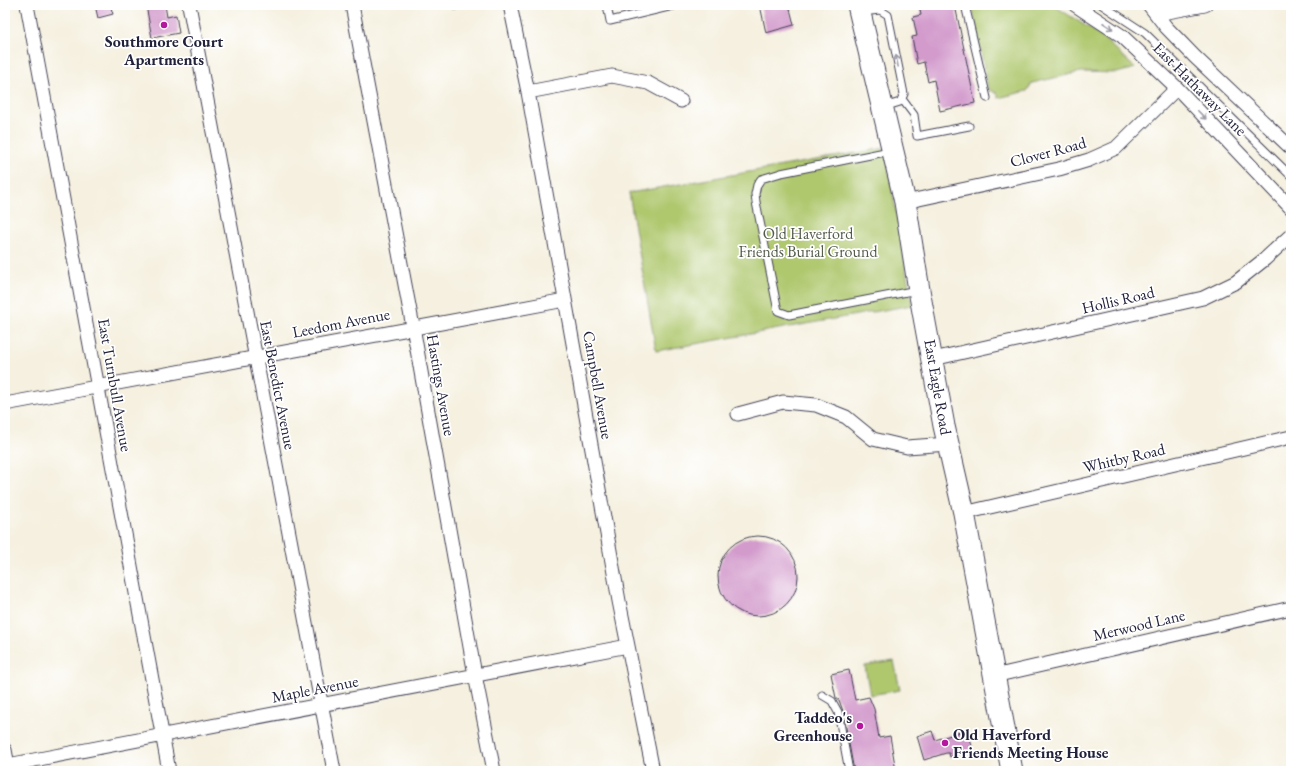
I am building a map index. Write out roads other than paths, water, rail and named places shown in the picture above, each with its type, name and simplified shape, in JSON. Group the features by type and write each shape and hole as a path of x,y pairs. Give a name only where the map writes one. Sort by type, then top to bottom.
{"main road":[{"name":"East Eagle Road","path":"859,9 905,202 919,290 948,444 964,513 1012,771"}],"street":[{"name":"East Turnbull Avenue","path":"27,5 169,771"},
{"name":"East Benedict Avenue","path":"189,5 334,771"},
{"name":"Hastings Avenue","path":"352,5 413,327 475,675 494,771"},
{"name":"Campbell Avenue","path":"510,5 528,92 628,646 653,771"},
{"name":"East Hathaway Lane","path":"1075,5 1122,36 1177,88 1291,208"},
{"path":"1153,10 1205,5"},
{"path":"1153,10 1166,27 1195,57 1291,148"},
{"path":"528,92 612,76 648,83 681,101"},
{"name":"Clover Road","path":"905,202 1059,169 1089,160 1116,148 1177,88"},
{"name":"Hollis Road","path":"933,359 1203,298 1236,282 1291,235"},
{"name":"Leedom Avenue","path":"5,404 413,327 565,300"},
{"path":"738,414 783,402 816,405 846,417 873,439 907,448 948,444"},
{"name":"Whitby Road","path":"964,513 1291,437"},
{"name":"Merwood Lane","path":"994,676 1291,608"},
{"name":"Maple Avenue","path":"8,768 162,736 628,646"},
{"path":"5,750 8,768"}],"lane":[{"path":"607,5 610,21 677,5"},
{"path":"965,5 987,98"},
{"path":"1102,5 1145,33 1291,176"},
{"path":"859,9 880,10 888,15 904,94 900,102 882,108"},
{"path":"902,99 914,115 917,136 970,126"},
{"path":"893,150 781,173 761,179 757,185 755,194 756,202 778,311 783,314 789,315 919,290"},
{"path":"822,694 832,701 838,712 849,771"}],"place":[{"name":"Southmore Court Apartments","path":"164,25"},
{"name":"Taddeo's Greenhouse","path":"860,726"},
{"name":"Old Haverford Friends Meeting House","path":"945,743"}],"park label":[{"name":"Old Haverford Friends Burial Ground","path":"808,242"}]}
